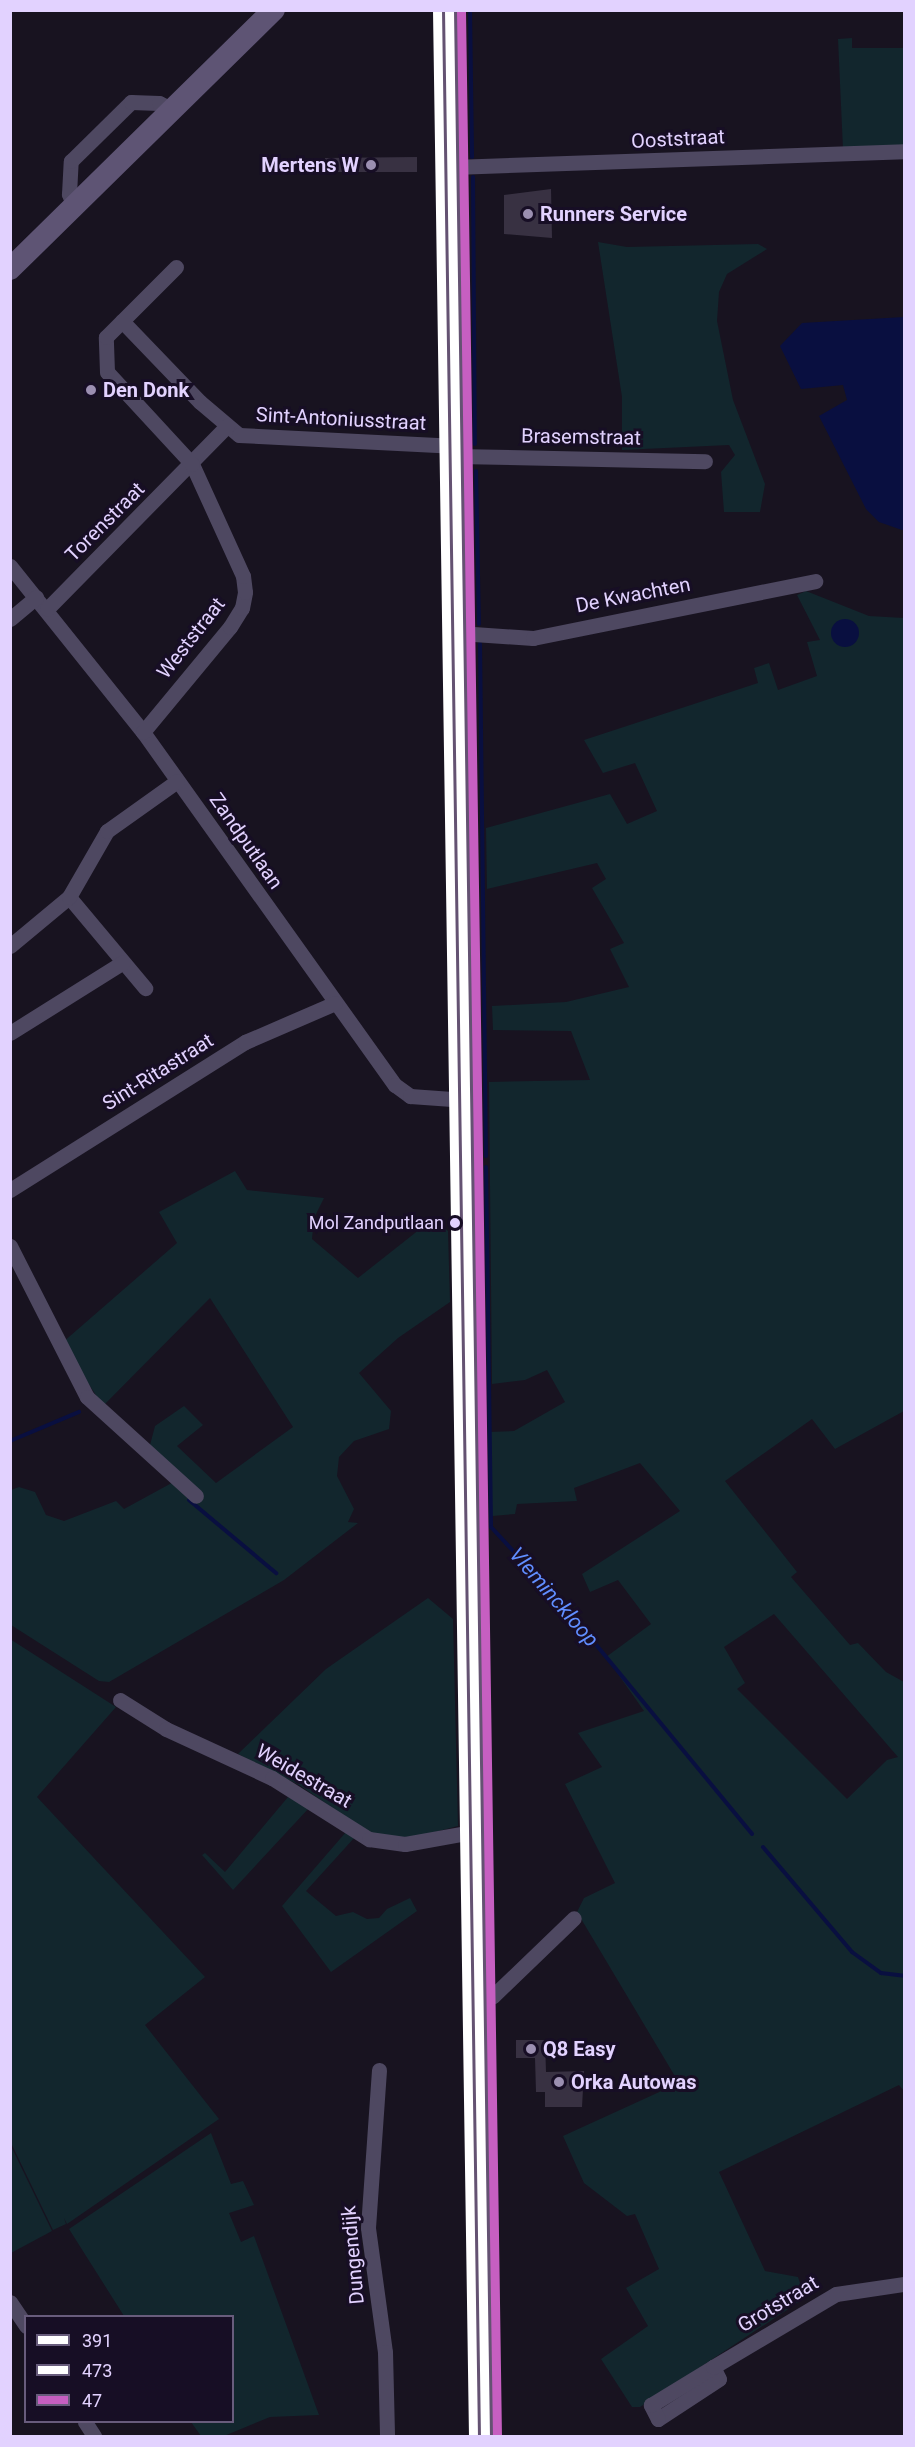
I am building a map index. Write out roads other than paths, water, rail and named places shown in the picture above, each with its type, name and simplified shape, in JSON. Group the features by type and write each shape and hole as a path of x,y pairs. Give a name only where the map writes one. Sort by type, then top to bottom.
{"main road":[{"path":"449,10 485,2436"}],"street":[{"path":"10,269 274,10"},
{"path":"74,206 69,194 71,161 131,102 159,103 173,110"},
{"name":"Ooststraat","path":"453,167 904,151"},
{"path":"176,267 106,337 107,372 192,464"},
{"name":"Sint-Antoniusstraat","path":"122,321 227,426 252,437 457,451"},
{"name":"Sint-Antoniusstraat","path":"192,464 227,426"},
{"name":"Brasemstraat","path":"457,451 705,461"},
{"name":"Torenstraat","path":"47,609 192,464"},
{"name":"Weststraat","path":"144,732 230,627 244,600 243,576 192,464"},
{"name":"Zandputlaan","path":"10,566 144,732 395,1085 410,1096 466,1100"},
{"name":"De Kwachten","path":"459,633 533,638 815,581"},
{"path":"10,620 36,597"},
{"path":"10,946 69,897 107,831 177,780"},
{"path":"69,897 145,988"},
{"path":"10,1033 123,962"},
{"name":"Sint-Ritastraat","path":"10,1190 245,1042 335,1003"},
{"path":"10,1246 87,1397 196,1496"},
{"name":"Weidestraat","path":"120,1700 166,1729 272,1778 369,1839 405,1844 477,1831"},
{"path":"480,2002 493,1996 574,1918"},
{"name":"Dungendijk","path":"379,2070 368,2228 385,2352 387,2436"},
{"name":"Grotstraat","path":"713,2367 836,2294 904,2284"},
{"path":"10,2302 24,2323"},
{"path":"86,2423 94,2436"}],"waterway":[{"name":"Vleminckloop","path":"470,10 472,157"},
{"name":"Vleminckloop","path":"473,177 475,444"},
{"name":"Vleminckloop","path":"476,471 479,624"},
{"name":"Vleminckloop","path":"480,644 486,1156"},
{"name":"Vleminckloop","path":"486,1167 491,1527 565,1607 752,1834"},
{"path":"10,1441 79,1412"},
{"path":"189,1500 276,1573"},
{"name":"Vleminckloop","path":"763,1847 852,1952 881,1973 904,1976"}],"place":[{"name":"Mertens W","path":"371,165"},
{"name":"Runners Service","path":"528,214"},
{"name":"Den Donk","path":"91,390"},
{"name":"Mol Zandputlaan","path":"455,1223"},
{"name":"Q8 Easy","path":"531,2049"},
{"name":"Orka Autowas","path":"559,2082"}]}
